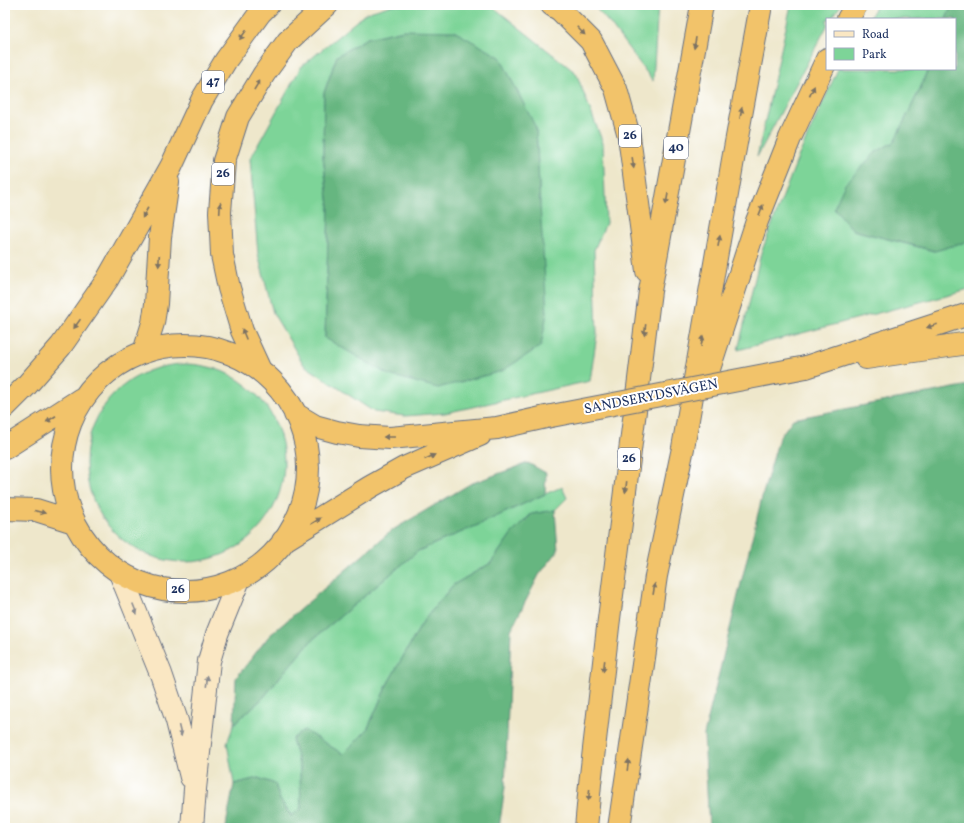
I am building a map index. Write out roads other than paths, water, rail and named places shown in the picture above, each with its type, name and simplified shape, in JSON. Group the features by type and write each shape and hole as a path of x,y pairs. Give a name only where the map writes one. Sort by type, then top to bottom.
{"highway":[{"name":"47","path":"144,352 153,323 156,304 160,237 171,167 202,100 226,60 260,13 268,5"},
{"name":"26","path":"260,370 242,331 229,288 222,255 220,212 224,161 238,117 264,74 288,41 327,5"},
{"name":"26","path":"552,5 560,10 591,42 616,89 630,136 650,291 607,635 586,828"},
{"name":"40","path":"650,291 702,5"},
{"path":"619,828 656,576 684,448 761,5"},
{"path":"849,18 856,5"},
{"path":"684,448 757,221 790,138 826,61"},
{"path":"5,406 26,386 61,346 107,280 171,167"},
{"name":"SANDSERYDSVÄGEN","path":"806,367 969,314"},
{"name":"SANDSERYDSVÄGEN","path":"295,414 315,426 359,436 390,438 497,428 546,417 806,367 969,343"},
{"name":"26","path":"173,345 204,346 233,355 260,370 280,390 295,414 305,445 307,464 306,490 297,516 283,541 271,557 256,571 238,582 215,588 195,591 160,589 140,584 120,573 93,551 74,522 64,497 61,471 63,446 71,421 83,398 100,378 120,363 144,352 173,345"},
{"name":"26","path":"5,448 83,398"},
{"name":"SANDSERYDSVÄGEN","path":"283,541 370,487 398,472 497,428"},
{"path":"5,509 36,510 74,522"}],"street":[{"path":"120,573 162,674 177,721 194,789"},
{"path":"192,828 194,789 209,661 217,634 238,582"}]}
